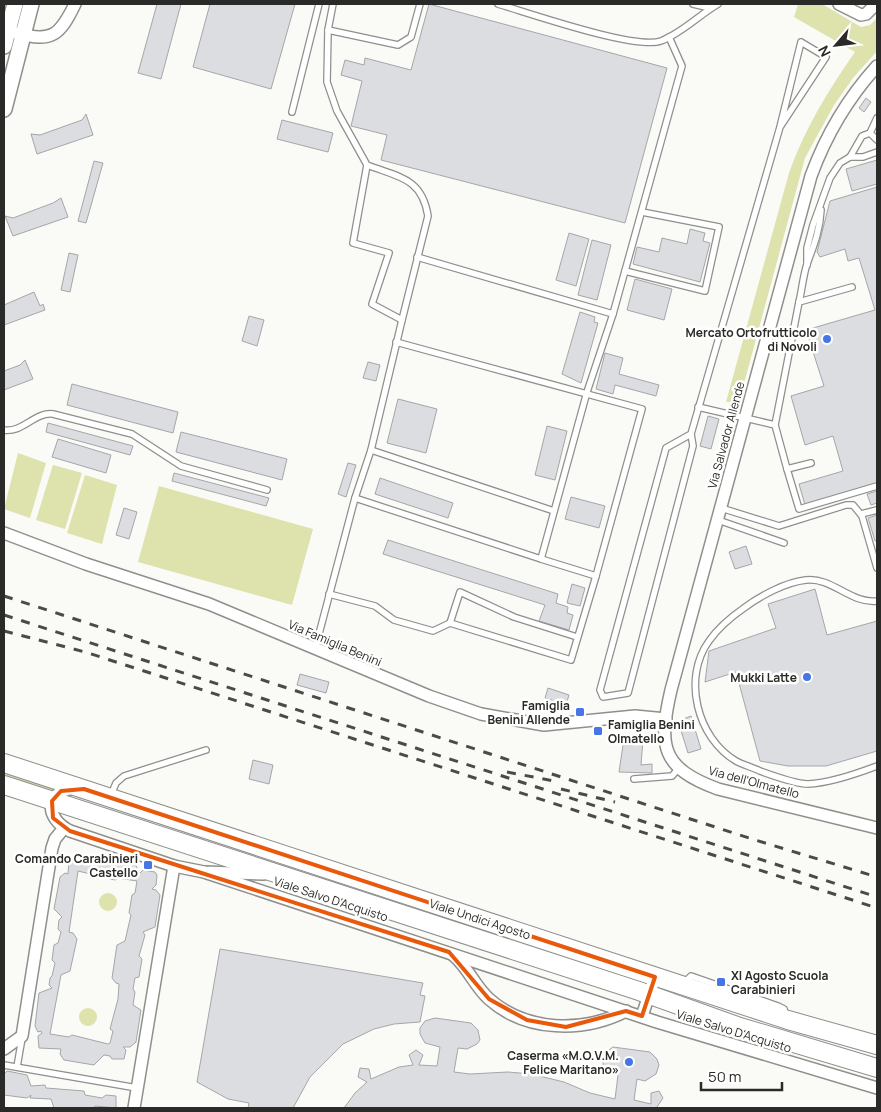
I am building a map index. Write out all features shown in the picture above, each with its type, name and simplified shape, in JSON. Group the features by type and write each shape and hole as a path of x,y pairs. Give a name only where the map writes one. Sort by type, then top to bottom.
{"main road":[{"path":"4,46 15,4"},
{"path":"4,109 31,4"},
{"name":"Viale Undici Agosto","path":"4,763 788,1020 877,1045"},
{"name":"Viale Undici Agosto","path":"4,785 649,994 737,1026 877,1068"}],"street":[{"path":"8,31 37,39 55,34 65,24 75,4"},
{"path":"839,4 857,14 864,15 876,4"},
{"name":"Via Salvador Allende","path":"666,719 744,419 817,160 845,106 877,66"},
{"name":"Via Famiglia Benini","path":"4,533 86,564 209,604 466,710 497,718 544,725 635,716 666,719"},
{"name":"Via dell'Olmatello","path":"666,719 664,732 666,747 679,768 693,778 718,789 877,828"},
{"path":"4,1050 22,1036 52,848 54,839 64,828 53,818 52,801 55,796 64,790 84,788"},
{"name":"Viale Undici Agosto","path":"64,828 174,866 204,872 263,874 292,879"},
{"path":"134,1108 174,866"},
{"name":"Viale Salvo D'Acquisto","path":"204,872 626,1011 877,1088"},
{"name":"Viale Salvo D'Acquisto","path":"448,952 462,964 489,999 502,1009 526,1020 550,1026 577,1026 597,1022 626,1011"},
{"path":"642,1016 655,977"}],"lane":[{"path":"292,112 319,4"},
{"path":"333,4 328,30 326,66 329,93 367,165 353,243 389,253 372,304 402,320"},
{"path":"328,30 398,45 411,36 420,4"},
{"path":"498,4 639,43 658,42 669,37 718,4"},
{"path":"693,4 710,8"},
{"path":"541,559 587,392 613,314 682,66 669,37"},
{"path":"691,434 666,448 600,690 603,697 628,692 694,446 691,434 698,407 780,127 801,42 826,57 780,127"},
{"path":"877,118 870,133 862,136 850,157 835,169 812,225 807,248 807,265 775,425 799,509 877,486"},
{"path":"870,133 877,140"},
{"path":"850,157 863,157 877,152"},
{"path":"315,649 355,498 371,450 428,216 422,194 407,179 367,165"},
{"path":"625,271 705,291 719,227 642,212"},
{"path":"417,258 613,314"},
{"path":"799,302 852,287"},
{"path":"329,594 375,606 394,620 433,631 450,623 571,660 642,409 587,392 396,342"},
{"path":"698,407 775,425"},
{"path":"4,430 15,430 43,414 53,414 132,434 181,466 267,490"},
{"path":"371,450 554,510"},
{"path":"787,469 811,462"},
{"path":"355,498 596,576"},
{"path":"721,508 779,526 846,505 853,505 861,514 875,549 877,568"},
{"path":"861,514 877,510"},
{"path":"718,520 784,543"},
{"path":"877,601 853,596 826,582 806,580 761,595 731,618 708,642 697,667 696,693 700,718 719,748 736,761 767,774 806,784 877,766"},
{"path":"450,623 460,592 514,617 578,637"},
{"path":"110,797 116,783 124,776 206,750"},
{"path":"634,779 672,776 679,768"},
{"path":"17,1067 22,1036"},
{"path":"4,1065 138,1088"}],"highlighted area":[{"path":"84,789 655,977 642,1016 626,1011 566,1027 527,1020 489,999 449,952 70,831 53,818 52,801 61,791"}],"green space":[{"path":"798,4 822,4 861,27 870,25 877,18 877,51 853,78 834,105 805,158 739,402 726,402 795,156 818,110 855,52 794,17"},
{"path":"18,453 46,463 30,518 4,509"},
{"path":"53,465 82,473 65,529 36,520"},
{"path":"85,475 117,485 102,544 67,533"},
{"path":"159,486 313,529 292,605 138,562"},
{"path":"4,770 56,789 45,791 4,777"},
{"path":"104,893 112,893 117,898 115,909 104,911 99,906 99,898"},
{"path":"84,1008 92,1008 97,1013 95,1024 84,1026 79,1021 79,1013"}],"building":[{"path":"157,4 181,4 161,79 138,73"},
{"path":"210,4 295,4 271,89 193,67"},
{"path":"429,4 667,68 625,223 381,160 387,135 351,126 362,81 341,75 345,60 364,65 365,58 411,70"},
{"path":"866,98 871,102 864,112 859,108"},
{"path":"86,114 93,135 37,154 31,134 40,135 82,120"},
{"path":"282,120 333,133 328,152 277,139"},
{"path":"877,160 877,184 852,191 846,169"},
{"path":"94,161 103,163 86,223 78,221"},
{"path":"877,187 877,484 805,505 799,484 843,471 833,436 805,445 791,396 824,386 806,330 875,310 859,258 848,261 845,249 820,257 817,252 830,201"},
{"path":"61,198 68,217 13,236 5,216 13,218 53,203"},
{"path":"690,229 705,233 703,241 710,243 700,282 633,264 637,247 659,252 662,238 687,244"},
{"path":"569,233 589,239 576,286 556,280"},
{"path":"592,240 611,245 597,300 578,295"},
{"path":"69,253 78,255 70,292 61,290"},
{"path":"635,279 672,289 664,320 627,310"},
{"path":"34,292 40,306 43,304 45,310 4,325 4,305"},
{"path":"580,312 595,317 594,322 598,323 581,383 562,374"},
{"path":"249,316 264,320 257,346 242,341"},
{"path":"605,353 623,358 619,374 659,385 656,396 615,385 613,394 596,389"},
{"path":"25,360 33,379 4,390 4,371 20,365"},
{"path":"368,362 380,365 376,381 363,378"},
{"path":"72,384 178,412 173,433 67,405"},
{"path":"398,399 437,409 426,453 387,443"},
{"path":"708,416 719,419 711,449 700,446"},
{"path":"48,423 133,446 130,455 46,432"},
{"path":"547,426 567,431 555,480 535,475"},
{"path":"181,432 287,459 282,480 176,452"},
{"path":"58,439 111,455 106,473 52,457"},
{"path":"348,463 356,465 346,497 338,494"},
{"path":"174,473 269,498 266,506 172,481"},
{"path":"380,478 453,503 448,518 375,494"},
{"path":"877,491 877,503 871,505 867,494"},
{"path":"571,497 605,506 599,528 565,519"},
{"path":"124,508 137,512 129,539 116,535"},
{"path":"877,515 877,541 875,541 868,518"},
{"path":"388,540 558,594 556,603 568,607 567,613 573,615 569,630 539,621 545,605 383,554"},
{"path":"746,546 752,564 735,569 729,552"},
{"path":"572,584 585,588 580,606 567,603"},
{"name":"Mukki Latte","path":"815,589 827,635 877,621 877,751 826,766 788,766 760,761 736,672 705,682 709,651 776,628 768,604"},
{"path":"300,674 329,682 326,693 297,685"},
{"path":"548,688 569,695 566,705 545,698"},
{"path":"691,716 701,749 688,753 678,721"},
{"path":"633,738 643,739 641,765 652,764 652,773 619,772 623,745 633,745"},
{"path":"253,760 273,765 269,784 249,779"},
{"path":"97,855 132,861 137,867 136,872 140,873 143,870 155,872 157,875 156,885 152,889 156,890 160,895 155,927 143,932 145,935 139,956 142,959 139,977 135,978 133,989 135,992 133,1005 141,1010 136,1042 130,1047 123,1047 126,1050 124,1059 112,1059 110,1056 104,1055 94,1065 64,1060 60,1054 61,1049 39,1048 38,1036 42,1033 41,1031 38,1032 35,1026 39,993 52,988 49,985 55,963 52,960 54,945 58,943 61,932 58,929 59,920 62,917 54,909 60,877 65,873 68,874 69,861 72,859 83,860 85,864 90,864","holes":["78,871 115,880 118,878 137,881 135,893 132,895 129,913 131,915 125,941 117,945 112,978 119,984 118,999 110,1029 113,1031 110,1043 72,1035 69,1037 50,1034 61,975 70,971 77,939 73,933 69,932"]},
{"path":"220,949 423,983 420,995 425,996 420,1022 394,1024 374,1029 343,1044 310,1077 293,1108 248,1108 249,1103 228,1099 197,1082"},
{"name":"Caserma «M.O.V.M. Felice Maritano»","path":"435,1018 471,1023 478,1030 480,1040 477,1044 467,1049 458,1048 454,1072 470,1074 508,1072 531,1074 564,1082 590,1093 615,1099 618,1075 607,1073 603,1068 603,1054 613,1047 650,1052 657,1059 659,1065 656,1074 645,1081 637,1079 634,1100 651,1104 651,1093 659,1091 663,1098 657,1107 660,1108 344,1108 355,1093 367,1082 358,1077 360,1068 369,1069 371,1079 399,1067 413,1065 409,1055 416,1050 423,1055 419,1065 437,1066 440,1047 425,1043 420,1034 420,1028 425,1021"},
{"path":"7,1071 27,1075 31,1086 45,1085 46,1088 84,1091 85,1095 102,1098 106,1095 116,1096 116,1108 95,1106 93,1108 54,1108 51,1099 30,1098 31,1095 27,1098 4,1095 4,1074"}],"railway":[{"path":"4,596 752,839 877,877"},
{"path":"4,615 877,897"},
{"path":"4,631 85,652 877,908"},
{"path":"507,772 554,781"},
{"path":"561,789 615,802"}],"place":[{"name":"Mercato Ortofrutticolo di Novoli","path":"827,339"},
{"name":"Mukki Latte","path":"807,677"},
{"name":"Famiglia Benini Allende","path":"580,712"},
{"name":"Famiglia Benini Olmatello","path":"598,731"},
{"name":"Comando Carabinieri Castello","path":"148,865"},
{"name":"XI Agosto Scuola Carabinieri","path":"721,982"},
{"name":"Caserma «M.O.V.M. Felice Maritano»","path":"629,1062"}]}
